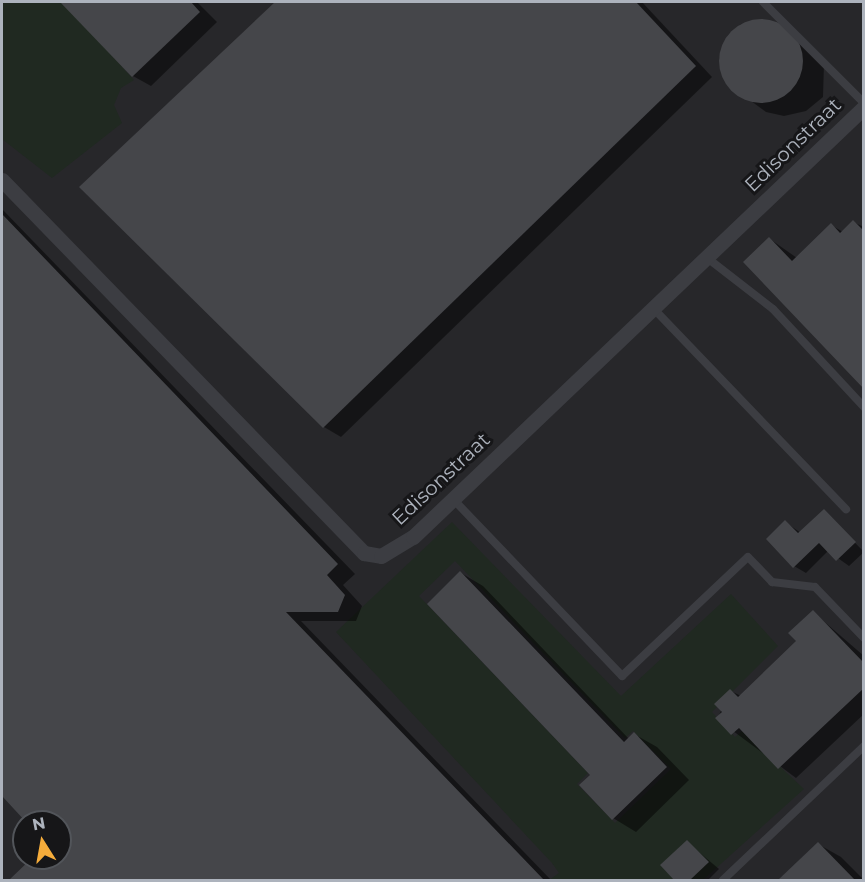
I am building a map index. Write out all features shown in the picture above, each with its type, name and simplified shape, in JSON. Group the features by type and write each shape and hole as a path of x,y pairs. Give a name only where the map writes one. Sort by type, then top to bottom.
{"street":[{"name":"Edisonstraat","path":"2,180 364,553 381,556 413,537 864,105"}],"lane":[{"path":"763,2 864,105"},
{"path":"706,257 773,309 864,407"},
{"path":"653,308 846,509"},
{"path":"453,499 622,676 748,557 772,582 815,587 864,638"},
{"path":"723,880 864,746"}],"shaded area":[{"path":"2,2 863,2 863,880 2,880"},
{"path":"2,2 64,2 134,80 121,88 114,105 122,123 52,178 2,139"},
{"path":"452,522 621,696 731,594 778,646 712,712 735,737 742,731 804,789 703,880 549,880 559,873 552,863 336,632","holes":["455,561 625,738 633,731 671,769 615,823 577,784 588,773 419,596"]}],"building":[{"path":"60,2 191,2 200,12 132,77"},
{"path":"275,2 636,2 696,66 323,428 79,187"},
{"path":"761,19 777,22 791,31 800,45 803,61 800,77 791,91 777,100 761,103 745,100 731,91 722,77 719,61 722,45 731,31 745,22"},
{"path":"2,214 338,564 327,575 345,595 338,612 286,612 544,880 9,880 19,870 72,870 72,810 15,810 2,796"},
{"path":"853,220 864,231 864,389 743,262 769,237 792,261 831,223 840,233"},
{"path":"824,509 856,542 836,561 819,543 793,568 766,539 785,520 798,533"},
{"path":"460,571 624,742 634,732 667,767 612,820 579,785 590,775 427,604"},
{"path":"813,610 864,663 864,688 778,769 739,728 731,735 715,718 722,712 714,704 730,689 738,697 796,641 788,633"},
{"path":"687,840 709,862 690,880 674,880 660,865"},
{"path":"818,842 855,880 778,880"}]}
